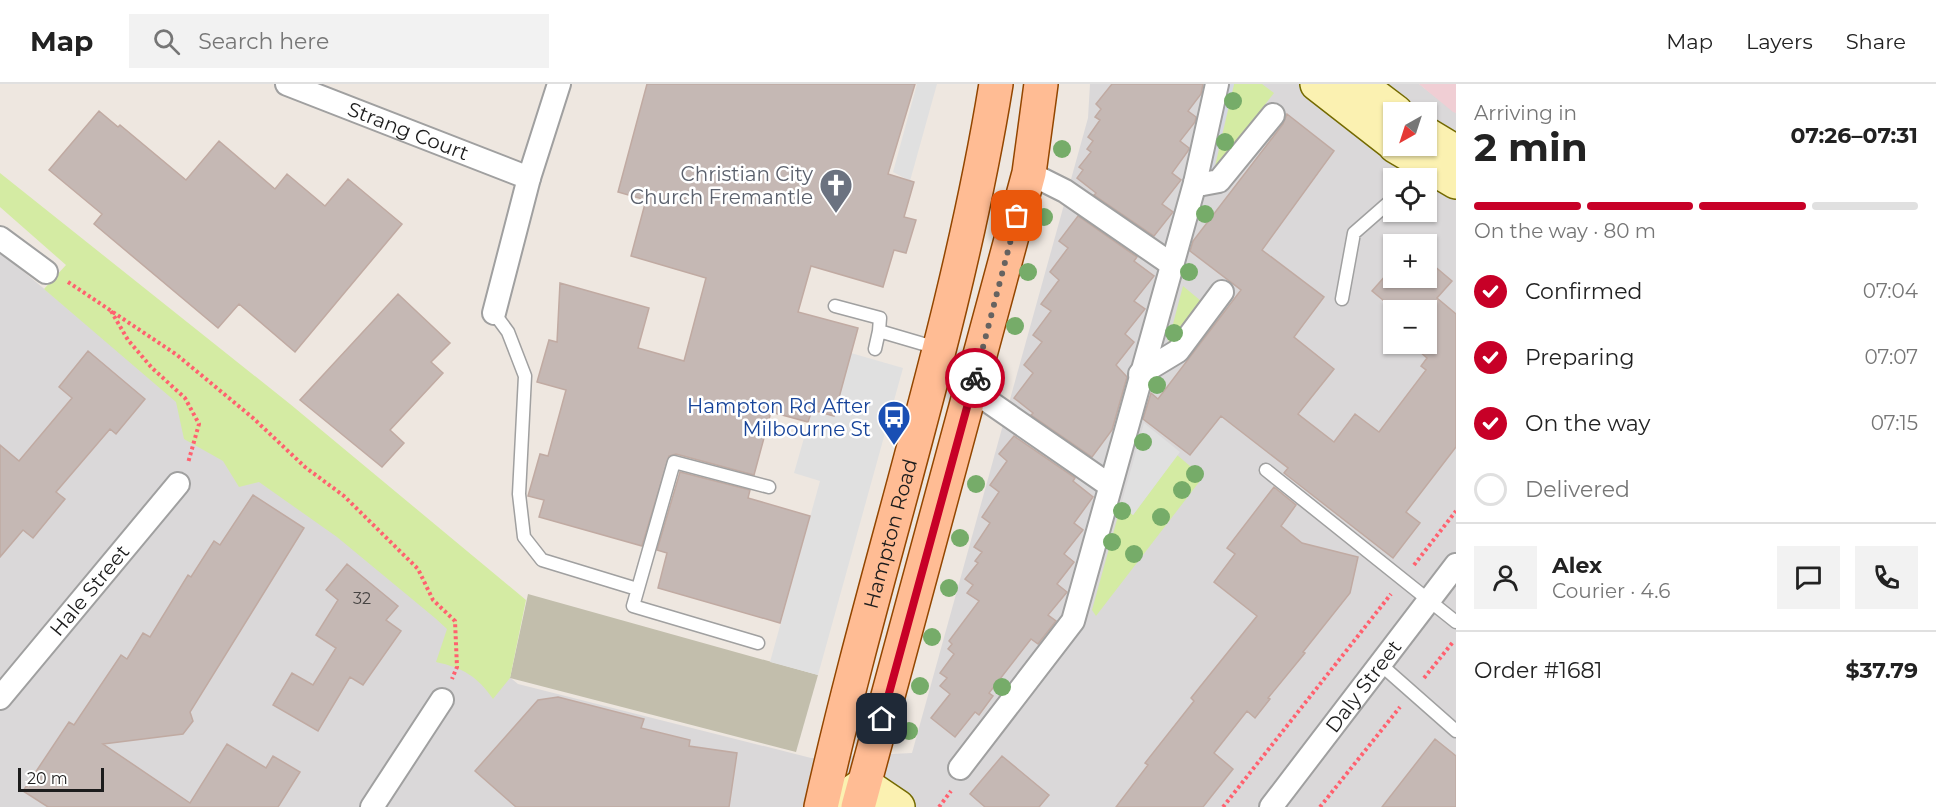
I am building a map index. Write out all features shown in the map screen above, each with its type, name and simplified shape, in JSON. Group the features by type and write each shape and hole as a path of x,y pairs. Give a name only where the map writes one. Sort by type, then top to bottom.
{"main road":[{"name":"Hampton Road","path":"848,802 833,755 941,349 981,175 996,84"},
{"name":"Hampton Road","path":"848,802 972,390 1029,173 1041,84"}],"street":[{"name":"Strang Court","path":"287,84 529,178"},
{"path":"494,314 529,178 559,84"},
{"path":"960,768 1073,621 1109,485 1195,183 1217,84"},
{"path":"1317,84 1383,136"},
{"path":"1359,84 1383,102"},
{"path":"1195,183 1219,181 1273,115"},
{"path":"1414,156 1440,170"},
{"path":"1435,156 1440,170"},
{"path":"1029,173 1065,191 1171,264"},
{"path":"4,251 46,272"},
{"path":"1140,374 1178,351 1222,292"},
{"path":"972,390 1109,485"},
{"name":"Hale Street","path":"0,698 178,484"},
{"name":"Daly Street","path":"1271,807 1456,566"},
{"path":"372,807 442,700"},
{"path":"848,802 898,807"}],"lane":[{"path":"1342,299 1354,233 1383,208"},
{"path":"835,306 880,318 875,349"},
{"path":"494,314 508,332 525,376 519,494 524,537 542,560 637,589"},
{"path":"879,331 941,349"},
{"path":"758,643 633,606 674,462 769,487"},
{"path":"1266,470 1456,622"},
{"path":"1380,664 1456,731"}],"path":[{"path":"46,272 71,284 109,308 177,355 253,418 306,467 344,496 418,569 433,600 455,621 457,667 442,700"},
{"path":"109,308 128,340 185,398 199,424 193,452 178,484"},
{"path":"1223,807 1456,511"},
{"path":"1320,807 1456,638"}],"shaded area":[{"path":"917,84 937,84 910,181 893,172"},
{"path":"1090,84 1419,84 1456,113 1456,807 0,807 0,252 518,684 811,758 912,753 1088,118"},
{"path":"1230,84 1234,84 1212,172 1210,170"},
{"path":"1419,84 1456,84 1456,113 1453,112"},
{"path":"851,353 903,368 818,675 770,662 820,481 794,473 812,410 834,416"},
{"path":"1144,423 1180,452 1133,515 1121,505"},
{"path":"528,594 818,675 796,752 510,678"}],"green space":[{"path":"1234,84 1262,84 1274,93 1214,171"},
{"path":"0,173 290,404 526,600 510,678 493,699 469,674 436,662 447,629 435,618 337,537 259,482 239,487 223,461 184,439 176,402 44,289 66,265 0,207"},
{"path":"1183,286 1201,301 1168,343"},
{"path":"1177,455 1203,477 1096,616 1092,610 1121,505 1133,515"}],"building":[{"path":"647,84 915,84 888,174 914,182 904,217 916,220 906,253 894,250 883,287 811,266 798,312 858,328 834,416 812,410 808,422 771,412 754,475 676,454 669,456 642,546 539,517 544,500 528,496 540,454 548,456 566,390 537,382 549,340 557,342 560,283 649,308 638,348 684,361 706,278 631,256 646,200 618,192"},
{"path":"1112,84 1203,84 1201,94 1188,111 1196,117 1195,122 1180,141 1189,148 1188,151 1172,173 1181,180 1162,204 1173,212 1154,236 1094,195 1096,193 1077,178 1083,170 1079,167 1091,152 1087,149 1093,141 1088,137 1100,120 1095,117 1101,109 1096,104"},
{"path":"99,111 118,127 120,125 186,180 219,141 275,189 287,174 325,206 348,179 402,224 295,352 239,304 218,328 94,224 102,214 49,170"},
{"path":"1287,114 1334,151 1262,250 1324,297 1294,337 1334,369 1298,414 1334,442 1355,414 1379,432 1426,370 1421,366 1427,358 1422,354 1437,354 1437,300 1383,300 1372,291 1383,278 1383,288 1437,288 1437,268 1452,281 1437,298 1456,314 1456,447 1406,512 1420,523 1393,558 1284,473 1288,468 1221,416 1190,455 1143,419 1151,393 1158,399 1241,290 1190,251 1193,241 1283,124"},
{"path":"1078,216 1137,257 1134,261 1154,276 1134,301 1145,309 1125,334 1134,342 1116,365 1127,377 1112,430 1092,457 1031,415 1033,413 1014,398 1033,373 1024,365 1042,342 1033,335 1051,311 1041,304 1059,280 1050,272 1068,248 1059,241"},
{"path":"398,294 450,343 431,362 443,373 390,430 404,443 382,467 300,400"},
{"path":"88,351 145,399 116,434 110,429 56,492 65,499 33,538 23,530 0,557 0,445 19,461 72,398 59,387"},
{"path":"1014,436 1075,478 1073,481 1093,497 1074,523 1083,530 1064,554 1074,562 1057,584 1067,592 1048,615 1056,621 1038,644 1031,639 989,693 993,696 979,715 975,712 955,737 931,718 950,694 940,686 947,678 940,673 954,654 948,649 952,644 949,641 979,601 967,593 973,585 965,579 978,563 975,561 982,552 974,547 990,523 982,517 999,492 990,485 1007,461 999,454"},
{"path":"680,472 750,490 748,498 810,516 780,623 658,588 667,553 657,550"},
{"path":"1274,487 1296,505 1281,526 1302,543 1358,557 1350,593 1255,718 1247,711 1214,753 1233,769 1203,807 1116,807 1148,765 1145,763 1194,701 1191,698 1257,616 1214,582 1235,554 1227,548"},
{"path":"253,495 304,528 190,712 193,721 183,734 103,744 190,803 227,744 266,768 273,756 300,772 278,807 48,807 23,791 69,722 74,725 121,655 127,659 143,633 150,637 188,575 191,577 214,541 220,545"},
{"path":"347,564 398,606 386,620 401,631 363,685 350,677 318,731 273,705 292,673 313,685 336,648 316,635 338,600 326,590"},
{"path":"558,697 644,719 641,728 690,740 689,746 737,753 729,807 516,807 475,771 538,700"},
{"path":"1435,739 1456,756 1456,807 1382,807"},
{"path":"1002,756 1049,795 1039,807 985,807 970,794"}],"way so far":[{"path":"975,378 1017,216"}],"place":[{"name":"Christian City Church Fremantle","path":"836,214"},
{"name":"Hampton Rd After Milbourne St","path":"894,446"}],"route":[{"path":"882,719 975,378"}]}
